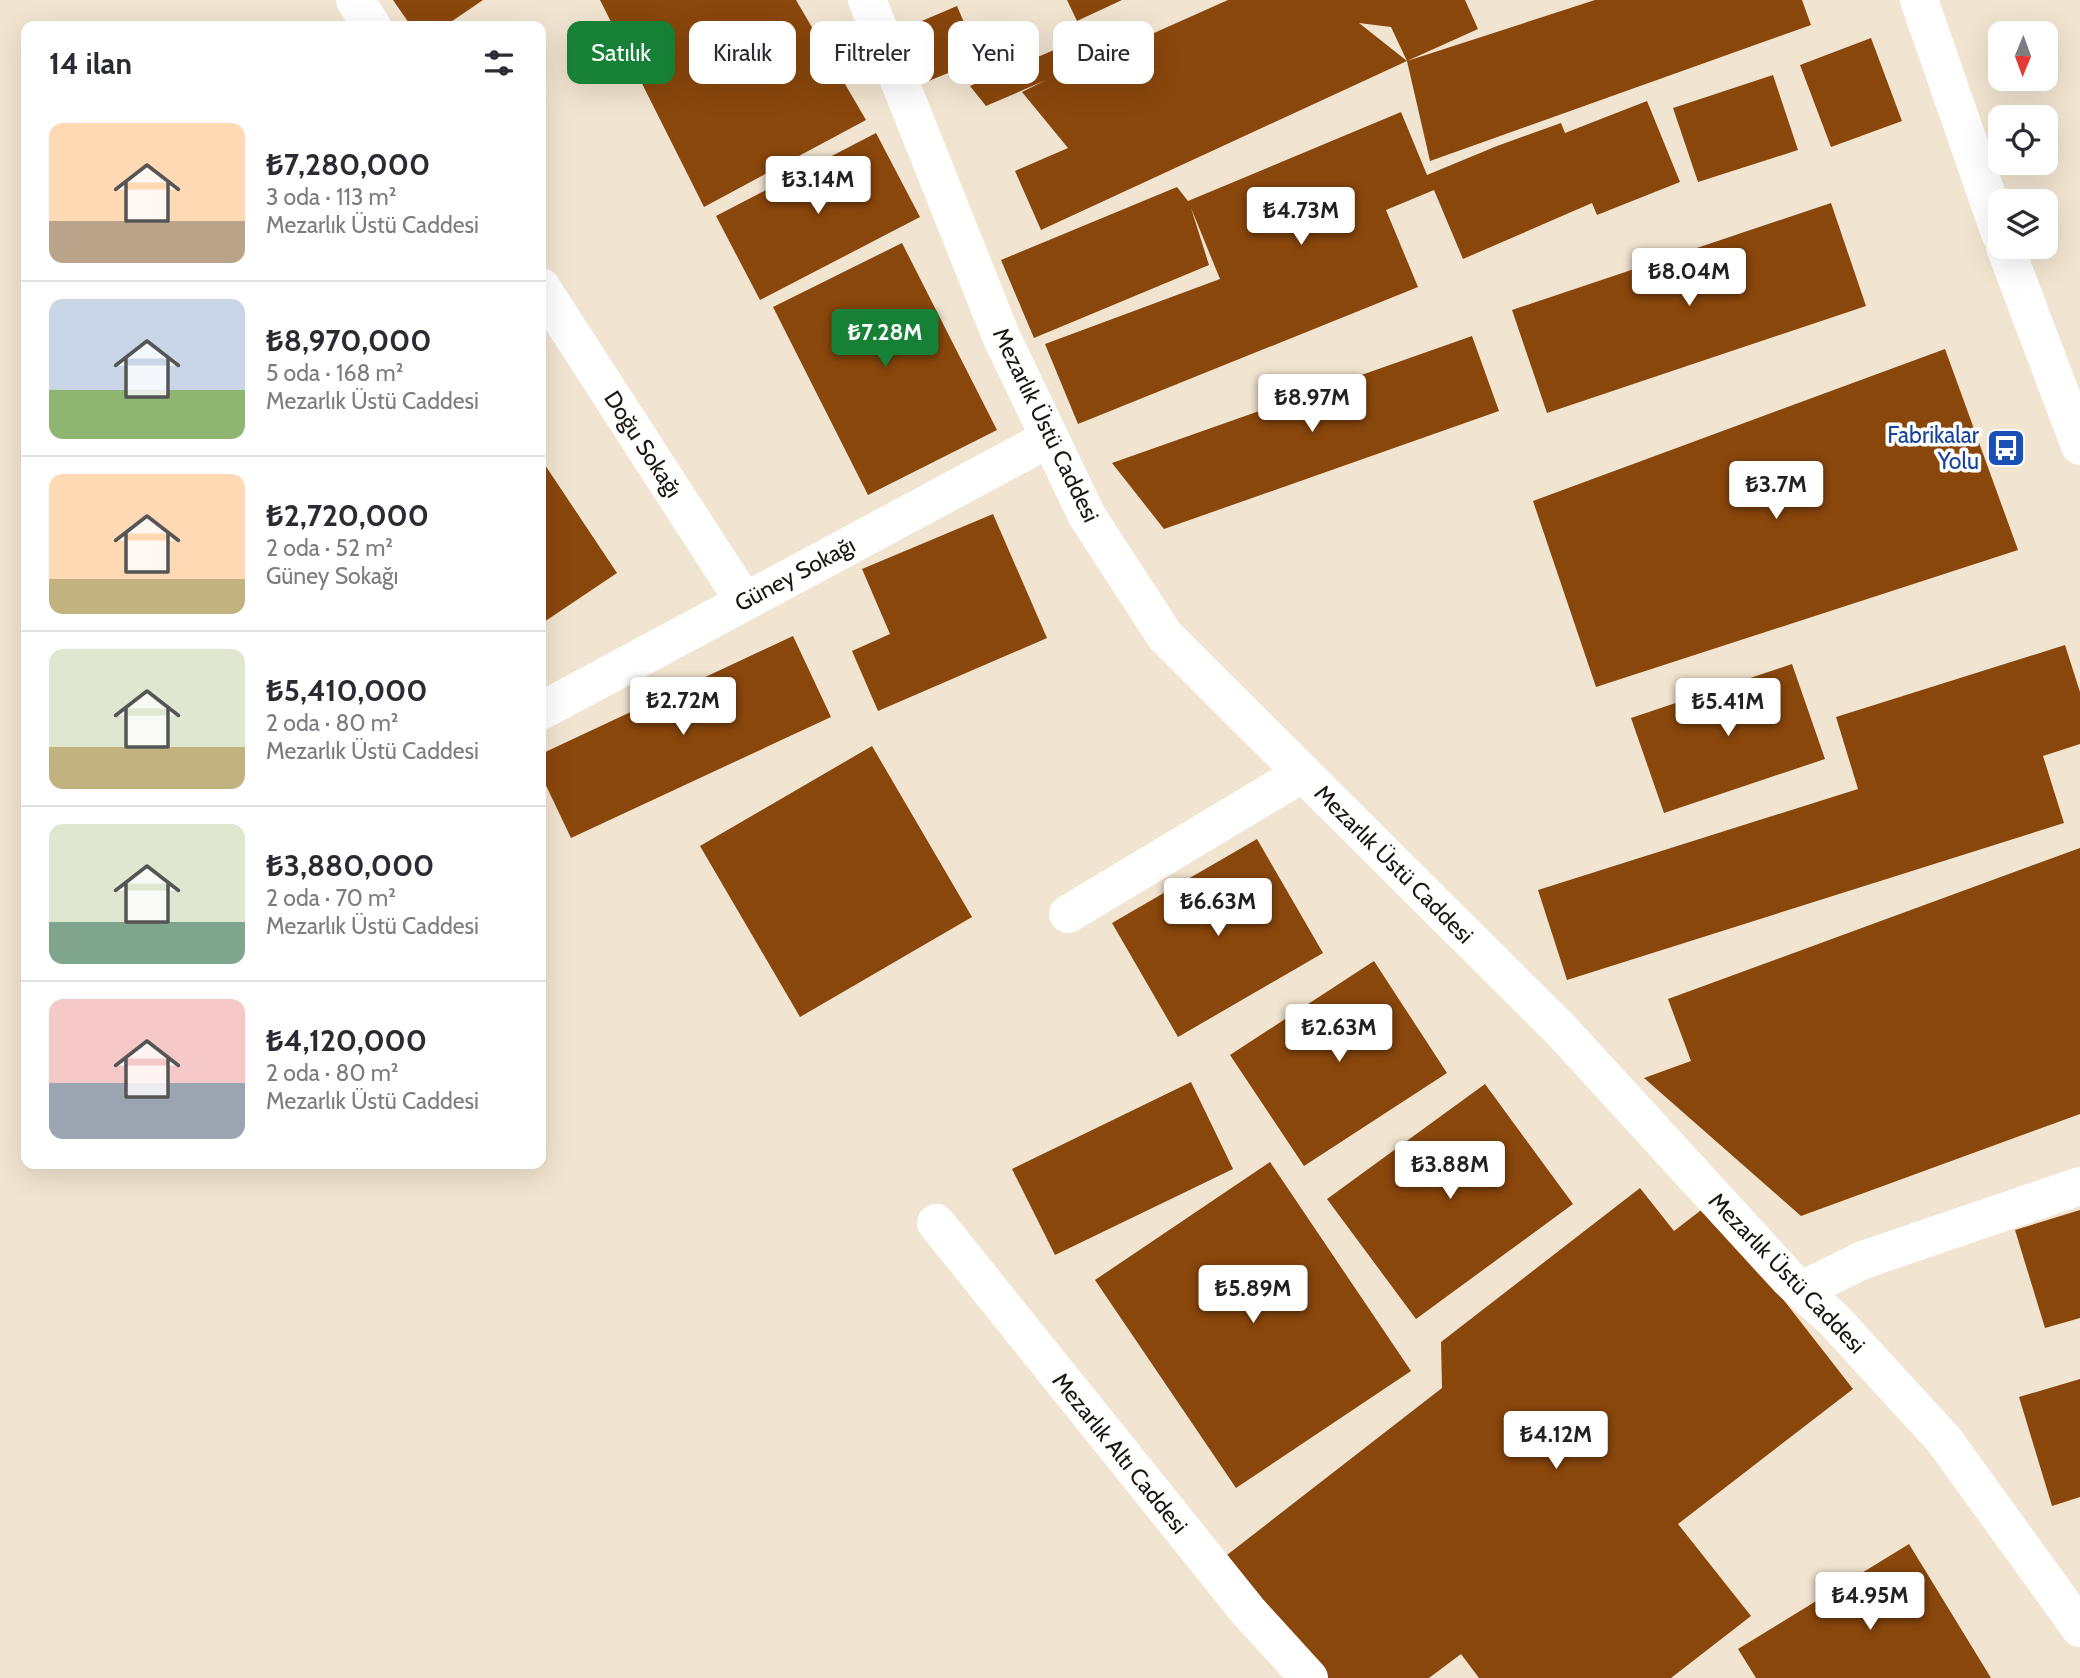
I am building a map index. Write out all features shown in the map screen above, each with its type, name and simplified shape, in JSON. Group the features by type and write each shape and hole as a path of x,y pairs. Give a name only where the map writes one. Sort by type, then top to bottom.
{"street":[{"path":"355,0 369,21"},
{"name":"Mezarlık Üstü Caddesi","path":"867,0 1001,336 1087,516 1165,636 1562,1031 1944,1440 2080,1628"},
{"path":"1919,0 1988,198"},
{"path":"2010,259 2080,446"},
{"name":"Doğu Sokağı","path":"546,295 744,601"},
{"name":"Güney Sokağı","path":"546,707 1050,438"},
{"path":"1068,914 1303,773"},
{"path":"1802,1290 1863,1260 2080,1186"},
{"name":"Mezarlık Altı Caddesi","path":"936,1223 1248,1611 1309,1678"}],"building":[{"path":"393,0 483,0 452,21 408,21"},
{"path":"600,0 796,0 810,24 810,84 845,84 866,120 704,207 642,84 675,84 675,21 611,21"},
{"path":"1067,0 1122,0 1077,21"},
{"path":"1228,0 1465,0 1478,29 1041,230 1015,171 1068,148 1022,92 1046,80 1039,83 1039,56 1053,50 1053,84 1154,84 1154,33","holes":["1359,23 1391,27 1407,61"]},
{"path":"1595,0 1802,0 1811,25 1430,161 1407,61"},
{"path":"957,6 963,21 948,21 948,73 934,79 934,21 922,21"},
{"path":"1871,38 1902,121 1831,147 1800,65"},
{"path":"1773,75 1798,150 1698,182 1673,108"},
{"path":"975,84 1037,84 986,106 970,86"},
{"path":"1647,101 1680,182 1597,215 1592,203 1463,259 1434,190 1386,210 1418,287 1078,424 1045,344 1220,279 1191,208 1209,265 1034,338 1001,260 1177,187 1188,201 1401,112 1427,175 1561,123 1565,133"},
{"path":"876,133 920,217 760,300 716,216"},
{"path":"1831,203 1866,306 1547,413 1512,310"},
{"path":"902,243 997,430 868,495 773,307"},
{"path":"1472,336 1499,411 1164,529 1112,463"},
{"path":"1945,349 2018,550 1596,687 1533,501"},
{"path":"546,466 617,573 546,621"},
{"path":"993,514 1047,638 878,711 852,651 890,634 862,569"},
{"path":"793,636 831,717 571,838 546,786 546,752"},
{"path":"2065,645 2080,692 2080,744 2043,756 2064,823 1567,980 1538,890 1858,789 1836,717"},
{"path":"1792,664 1825,759 1664,813 1631,718"},
{"path":"872,746 972,917 800,1017 700,846"},
{"path":"1257,839 1323,953 1178,1037 1112,923"},
{"path":"2080,848 2080,1114 1801,1216 1644,1078 1691,1061 1668,999"},
{"path":"1374,961 1447,1073 1304,1166 1230,1055"},
{"path":"1191,1082 1233,1169 1055,1255 1012,1169"},
{"path":"1485,1084 1573,1204 1416,1319 1327,1199"},
{"path":"1270,1162 1411,1371 1236,1488 1095,1280"},
{"path":"1640,1188 1674,1231 1709,1204 1853,1389 1678,1524 1751,1616 1671,1678 1479,1678 1461,1654 1429,1678 1323,1678 1227,1555 1442,1388 1441,1342"},
{"path":"2080,1210 2080,1318 2045,1328 2015,1230"},
{"path":"2080,1379 2080,1497 2052,1506 2019,1397"},
{"path":"1909,1544 1991,1678 1756,1678 1738,1649"}],"place":[{"name":"Fabrikalar Yolu","path":"2006,448"}]}
